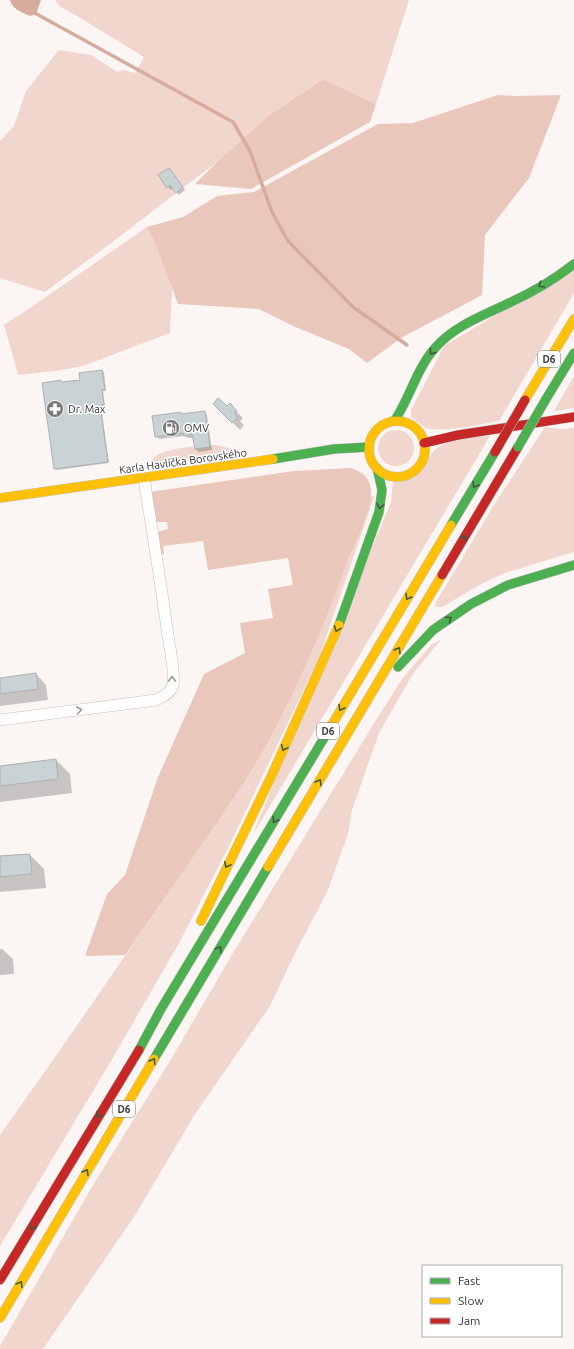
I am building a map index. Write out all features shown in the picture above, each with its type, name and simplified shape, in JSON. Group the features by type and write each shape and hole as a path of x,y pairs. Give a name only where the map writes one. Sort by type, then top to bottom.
{"main road":[{"path":"395,420 402,410 426,360 445,338 458,328 525,295 574,264"},
{"name":"D6","path":"0,1280 132,1062 162,1009 574,319"},
{"name":"D6","path":"0,1318 574,353"},
{"path":"424,442 458,435 574,417"},
{"path":"395,420 414,426 422,436 424,442 425,450 421,464 410,473 403,476 389,476 377,468 370,458 369,447 371,437 377,428 395,420"},
{"name":"Karla Havlíčka Borovského","path":"0,498 334,450 369,447"},
{"path":"162,1009 195,933 271,777 336,633 379,512 382,490 377,468"},
{"path":"371,696 433,630 471,604 508,585 574,565"}],"street":[{"path":"0,720 156,700 162,698 170,692 173,686 173,680 166,621 144,478"}],"shaded area":[{"path":"10,0 41,0 36,14 30,16 15,8"},
{"path":"55,0 409,0 376,104 323,79 268,116 217,162 45,292 0,278 0,141 14,126 26,91 59,50 91,55 117,72 123,70 135,73 144,57 59,6"},
{"path":"323,79 376,104 370,122 251,189 195,184 268,116"},
{"path":"498,95 561,95 529,178 485,235 482,295 401,338 367,363 349,349 293,326 259,309 178,304 154,241 147,227 183,217 217,196 254,192 378,124 413,123"},
{"path":"147,227 172,288 170,333 83,366 18,375 4,325"},
{"path":"574,268 574,293 499,421 462,428 433,429 426,428 411,417 411,410 444,346"},
{"path":"574,376 574,408 554,411"},
{"path":"545,427 560,429 574,428 574,552 505,573 483,583 442,607 435,607 435,604 492,508"},
{"path":"396,430 406,433 411,438 414,448 411,458 406,463 396,466 386,463 381,458 378,448 381,438 386,433"},
{"path":"490,436 252,836 391,502 393,482 400,482 414,476 422,468 434,450 449,442"},
{"path":"211,445 224,447 235,452 234,454 153,465 151,464 153,459 158,454 166,451 186,447"},
{"path":"351,468 368,479 371,491 368,512 306,666 269,741 255,765 197,852 125,955 85,956 107,894 125,875 158,777 204,674 245,653 240,623 273,618 268,589 293,585 288,558 208,570 203,541 163,546 164,554 160,554 157,532 168,529 167,522 156,522 150,492 294,471"},
{"path":"371,495 374,497 319,658 230,844 179,943 111,1061 0,1246 0,1135 254,767 277,724 310,655"},
{"path":"441,640 414,672 379,733 352,810 348,834 327,892 294,955 270,1006 195,1114 134,1217 43,1349 0,1349 0,1346 96,1180 170,1061 236,948 378,717 402,679 432,644"}],"building":[{"path":"169,168 183,187 176,193 170,185 167,188 158,175"},
{"path":"102,370 105,390 102,390 104,404 100,405 108,462 54,469 42,383 61,380 61,382 80,380 79,373"},
{"path":"218,398 227,406 230,403 237,411 234,413 238,417 232,423 213,404"},
{"path":"205,411 210,447 195,449 192,434 184,436 183,433 155,437 152,416 181,412 181,414"},
{"path":"36,673 38,689 0,694 0,678"},
{"path":"56,759 58,779 0,786 0,766"},
{"path":"30,854 32,874 0,877 0,856"}],"waterway":[{"path":"33,12 233,122 250,151 272,212 288,241 353,307 407,345"}],"traffic: fast":[{"path":"395,420 423,364 443,340 471,321 536,290 574,264"},
{"path":"546,399 574,353"},
{"path":"518,447 546,399"},
{"path":"273,459 334,449 369,447"},
{"path":"451,525 495,452"},
{"path":"339,625 379,512 382,490 377,468"},
{"path":"398,667 433,630 471,604 508,585 574,565"},
{"path":"139,1050 161,1009 327,733"},
{"path":"154,1059 268,867"}],"traffic: slow":[{"path":"525,400 574,319"},
{"path":"392,421 402,421 417,429 423,438 425,449 423,460 417,469 402,477 392,477 381,472 374,465 369,454 369,444 374,433 381,426 392,421"},
{"path":"0,498 273,459"},
{"path":"327,733 451,525"},
{"path":"268,867 442,575"},
{"path":"201,921 271,777 339,625"},
{"path":"0,1318 154,1059"}],"traffic: jam":[{"path":"495,452 525,400"},
{"path":"424,443 458,435 574,417"},
{"path":"442,575 518,447"},
{"path":"0,1280 139,1050"}],"place":[{"name":"Dr. Max","path":"55,409"},
{"name":"OMV","path":"171,428"}]}
